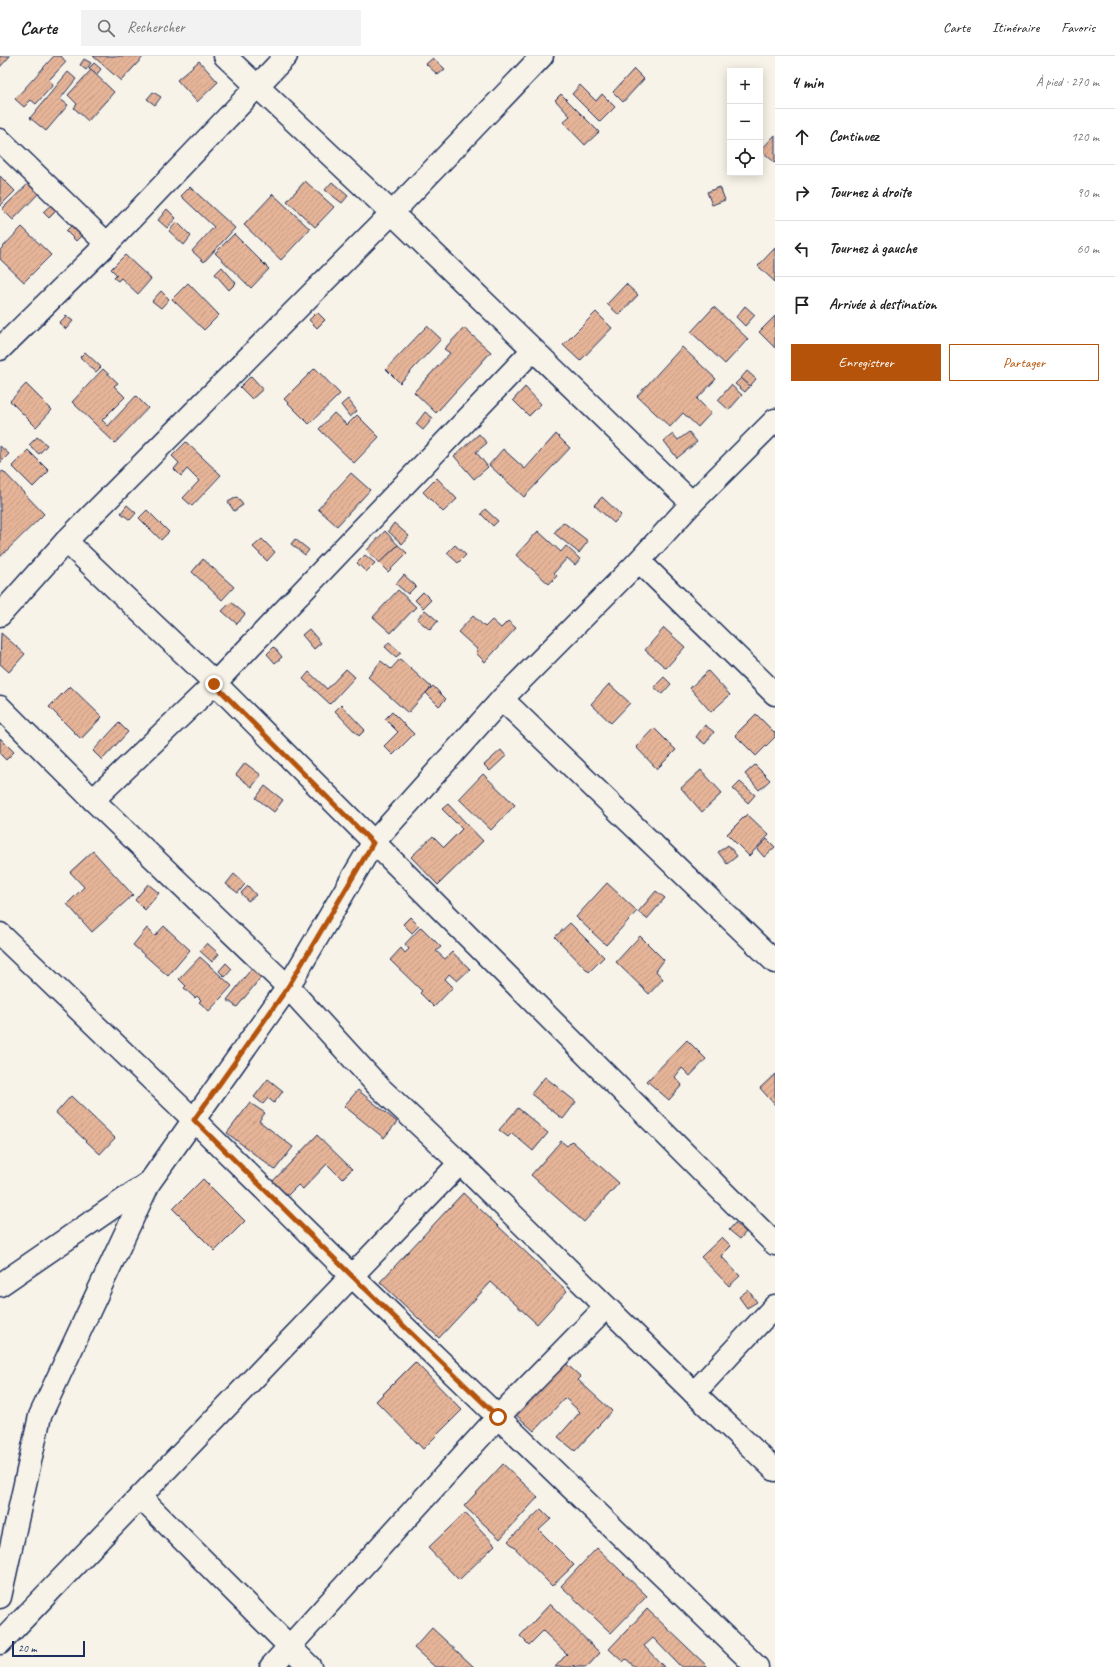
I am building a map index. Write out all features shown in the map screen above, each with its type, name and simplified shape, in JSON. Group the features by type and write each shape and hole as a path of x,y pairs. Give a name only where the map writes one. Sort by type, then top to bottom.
{"street":[{"path":"225,56 392,213 692,503"},
{"path":"0,349 106,244 258,87 286,56"},
{"path":"0,615 66,541 392,213 542,56"},
{"path":"0,140 106,244"},
{"path":"93,800 214,684 533,350"},
{"path":"0,1597 40,1416 149,1183 288,987 373,843 502,699 639,561 692,503 775,420"},
{"path":"66,541 214,684 775,1244"},
{"path":"639,561 775,694"},
{"path":"502,699 775,961"},
{"path":"0,707 93,800 288,987 379,1086 775,1470"},
{"path":"0,934 194,1120 352,1276 757,1667"},
{"path":"0,1643 460,1163"},
{"path":"0,1285 149,1183"},
{"path":"694,1393 775,1306"},
{"path":"271,1667 498,1417 606,1307"},
{"path":"140,1497 310,1667"}],"building":[{"path":"0,56 10,56 0,67"},
{"path":"54,56 61,56 66,62 49,80 53,85 36,104 31,100 24,107 15,99"},
{"path":"93,56 144,56 121,81"},
{"path":"433,58 445,69 438,75 426,64"},
{"path":"84,59 91,63 86,70 80,65"},
{"path":"199,61 218,82 197,102 177,80"},
{"path":"94,63 101,69 97,74 89,68"},
{"path":"634,69 644,79 623,102 613,92"},
{"path":"91,70 114,92 88,121 74,108 77,104 68,95"},
{"path":"68,72 76,79 60,99 68,105 46,131 30,118"},
{"path":"580,85 596,101 602,94 615,107 600,122 572,94"},
{"path":"153,92 161,97 155,105 147,99"},
{"path":"561,94 599,132 585,145 563,122 570,116 555,100"},
{"path":"775,135 775,163 763,152 763,148"},
{"path":"0,176 15,191 0,206"},
{"path":"31,181 41,191 13,220 2,209"},
{"path":"305,181 334,207 315,227 287,201"},
{"path":"332,182 348,196 342,203 325,190"},
{"path":"190,187 235,228 204,262 192,251 214,227 181,196"},
{"path":"720,187 725,200 712,205 707,192"},
{"path":"273,194 310,229 281,260 244,225"},
{"path":"52,204 58,209 49,218 43,212"},
{"path":"167,209 176,218 167,228 158,220"},
{"path":"177,222 191,236 184,245 169,231"},
{"path":"72,225 82,235 76,241 66,231"},
{"path":"22,227 51,255 24,282 0,259 0,250"},
{"path":"234,234 269,269 251,288 215,253"},
{"path":"775,248 775,282 758,266"},
{"path":"125,255 151,279 138,294 121,278 118,281 114,278 117,275 111,269"},
{"path":"222,267 236,283 229,290 215,274"},
{"path":"188,283 219,315 204,330 172,299"},
{"path":"626,284 638,295 619,315 607,304"},
{"path":"161,291 169,299 161,308 152,301"},
{"path":"745,306 755,315 745,326 736,317"},
{"path":"714,307 748,339 725,364 691,332"},
{"path":"317,312 325,320 317,328 309,320"},
{"path":"596,312 612,328 580,361 563,345"},
{"path":"66,316 73,321 66,329 59,323"},
{"path":"775,316 775,348 759,332"},
{"path":"427,326 441,339 400,383 386,369"},
{"path":"464,328 491,352 436,413 414,392 450,353 444,349"},
{"path":"682,347 716,379 697,399 711,413 698,427 683,413 670,427 637,396"},
{"path":"85,352 101,367 96,372 80,357"},
{"path":"315,368 340,394 309,424 284,399"},
{"path":"103,369 118,383 114,386 125,397 102,420 108,426 136,396 148,408 115,443 72,402"},
{"path":"747,371 756,379 750,386 741,378"},
{"path":"251,376 263,389 252,399 240,387"},
{"path":"741,378 750,386 745,392 735,384"},
{"path":"26,384 52,410 36,427 10,401"},
{"path":"731,385 742,395 729,410 718,400"},
{"path":"525,387 541,404 529,416 513,400"},
{"path":"348,399 357,411 350,417 341,405"},
{"path":"425,412 433,418 423,430 416,424"},
{"path":"334,413 347,425 357,415 379,437 354,463 319,429"},
{"path":"689,432 697,442 677,458 664,441 673,434 678,440"},
{"path":"479,434 487,443 476,452 488,467 474,479 454,456"},
{"path":"556,434 570,448 524,497 489,465 503,449 525,469"},
{"path":"37,437 47,445 39,454 29,445"},
{"path":"186,442 221,475 192,506 183,498 199,481 187,469 181,476 174,469 179,463 172,456"},
{"path":"0,446 9,454 0,463"},
{"path":"28,450 49,471 33,487 12,466"},
{"path":"3,471 44,514 0,557 0,473"},
{"path":"351,473 370,490 337,526 318,509"},
{"path":"437,478 457,499 443,512 423,492"},
{"path":"237,497 243,505 234,511 228,502"},
{"path":"602,497 621,515 614,523 594,505"},
{"path":"127,505 136,513 130,520 121,513"},
{"path":"485,509 498,521 493,526 481,514"},
{"path":"147,510 169,532 161,540 139,518"},
{"path":"563,522 588,541 579,553 554,533"},
{"path":"394,523 409,536 402,544 388,531"},
{"path":"385,531 398,545 379,563 367,550"},
{"path":"538,531 561,552 566,546 580,559 575,565 567,558 554,573 557,576 549,584 516,555"},
{"path":"262,539 275,552 267,561 253,547"},
{"path":"295,539 309,550 305,555 291,544"},
{"path":"398,545 407,553 388,572 379,563"},
{"path":"455,545 466,555 458,563 447,553"},
{"path":"365,555 375,563 366,572 357,563"},
{"path":"203,559 234,587 222,600 192,572"},
{"path":"404,575 416,586 408,594 396,584"},
{"path":"398,590 416,607 391,633 373,617"},
{"path":"423,592 431,600 423,608 415,600"},
{"path":"231,602 245,614 237,624 222,611"},
{"path":"425,610 438,621 430,630 417,619"},
{"path":"473,616 485,627 492,620 501,628 508,621 516,628 485,662 476,653 478,650 458,632"},
{"path":"664,628 685,647 666,668 645,650"},
{"path":"309,629 321,643 314,649 302,635"},
{"path":"1,633 25,654 9,672 0,664"},
{"path":"389,642 401,653 396,657 385,647"},
{"path":"274,647 282,657 275,663 267,654"},
{"path":"400,659 431,687 408,713 368,677 381,661 391,669"},
{"path":"346,669 355,677 330,704 303,679 309,672 327,689"},
{"path":"708,671 730,695 711,712 690,688"},
{"path":"664,677 671,684 662,694 654,687"},
{"path":"609,684 630,703 611,723 591,704"},
{"path":"70,686 102,717 81,739 49,707"},
{"path":"433,686 446,699 439,706 426,693"},
{"path":"341,705 365,730 359,736 335,711"},
{"path":"392,712 414,734 393,755 384,746 398,732 385,719"},
{"path":"756,714 775,733 775,737 756,756 735,735"},
{"path":"119,723 128,732 102,760 93,751"},
{"path":"705,725 714,732 705,744 696,737"},
{"path":"654,728 676,750 657,769 636,747"},
{"path":"0,738 14,752 6,760 0,754"},
{"path":"501,750 506,756 490,771 484,765"},
{"path":"245,763 261,775 252,787 236,775"},
{"path":"755,765 770,780 759,790 745,774"},
{"path":"701,770 722,793 702,812 681,788"},
{"path":"483,774 515,805 491,830 459,799"},
{"path":"740,782 755,795 748,803 733,789"},
{"path":"265,786 283,800 274,812 256,798"},
{"path":"448,804 483,841 438,885 411,857 433,836 444,847 462,829 442,809"},
{"path":"747,814 769,835 749,856 727,834"},
{"path":"767,839 775,847 764,857 757,849"},
{"path":"728,845 737,856 727,864 718,852"},
{"path":"93,851 133,895 92,932 67,904 84,887 70,872"},
{"path":"234,874 245,884 238,893 226,884"},
{"path":"607,883 637,911 606,945 576,917"},
{"path":"148,884 159,893 145,910 135,900"},
{"path":"248,886 256,895 248,901 241,893"},
{"path":"656,891 665,898 647,919 638,912"},
{"path":"410,917 419,926 412,933 403,924"},
{"path":"570,923 604,957 589,972 555,937"},
{"path":"164,926 190,950 168,976 133,945 147,928 155,936"},
{"path":"421,927 441,947 436,951 445,959 452,952 470,969 457,981 449,974 445,979 453,987 434,1007 420,993 422,991 390,960 401,948 405,953 409,949 405,944"},
{"path":"640,936 664,960 656,971 663,979 649,994 616,962"},
{"path":"207,943 219,954 212,962 200,951"},
{"path":"200,957 232,986 209,1011 199,1002 201,1000 197,996 195,998 184,988 186,986 179,979"},
{"path":"226,963 232,969 225,977 219,971"},
{"path":"252,968 262,976 237,1007 227,1000"},
{"path":"687,1040 706,1059 690,1076 682,1068 675,1077 682,1085 669,1100 647,1081"},
{"path":"775,1074 775,1105 760,1088"},
{"path":"545,1077 576,1102 563,1119 531,1094"},
{"path":"268,1079 283,1091 274,1103 268,1098 263,1104 254,1097"},
{"path":"358,1090 397,1122 384,1138 344,1106"},
{"path":"71,1096 115,1138 100,1154 56,1113"},
{"path":"250,1103 265,1113 259,1121 293,1147 275,1170 227,1133"},
{"path":"518,1108 548,1133 533,1151 512,1133 508,1137 499,1130"},
{"path":"317,1135 352,1169 342,1179 327,1164 303,1189 298,1185 287,1196 272,1182"},
{"path":"561,1141 567,1146 572,1141 619,1183 584,1222 531,1175"},
{"path":"203,1179 245,1221 215,1251 173,1209"},
{"path":"463,1193 567,1291 537,1324 491,1282 439,1338 380,1282"},
{"path":"735,1223 746,1232 740,1239 729,1230"},
{"path":"722,1237 731,1246 721,1256 740,1276 729,1286 701,1257"},
{"path":"748,1290 757,1302 747,1308 739,1297"},
{"path":"562,1360 581,1377 578,1380 612,1411 575,1451 558,1437 580,1412 565,1398 534,1431 514,1413"},
{"path":"415,1362 462,1410 423,1449 376,1401"},
{"path":"503,1464 538,1497 500,1539 464,1506"},
{"path":"541,1509 551,1519 539,1530 574,1565 552,1586 508,1541"},
{"path":"465,1513 495,1545 459,1580 428,1548"},
{"path":"597,1548 647,1596 611,1633 561,1586"},
{"path":"550,1604 600,1653 587,1667 575,1667 573,1665 572,1667 555,1667 567,1654 543,1631 529,1645 520,1636"},
{"path":"647,1609 708,1667 681,1667 653,1638 644,1646 664,1667 635,1667 626,1659 623,1662 609,1649"},
{"path":"432,1628 474,1667 435,1667 414,1648"}],"route":[{"path":"214,684 373,843 288,987 194,1120 498,1417"}]}
